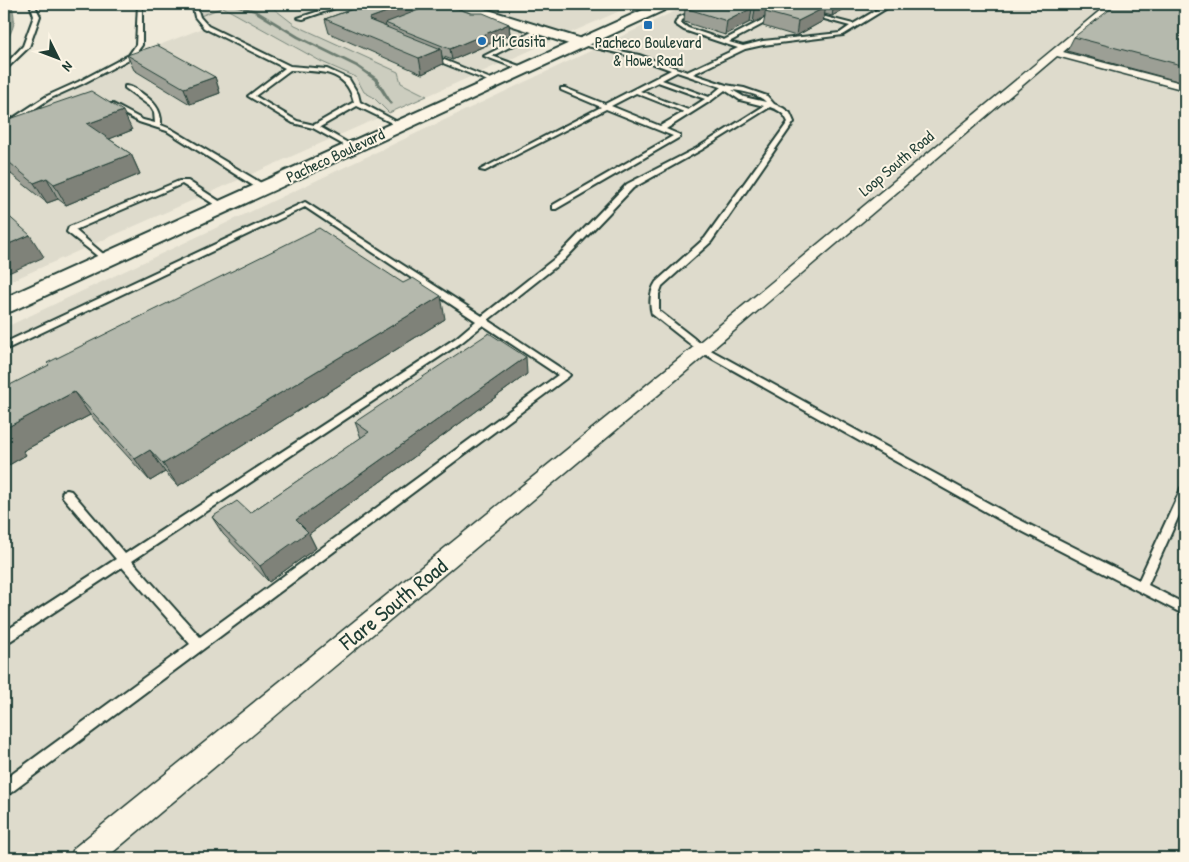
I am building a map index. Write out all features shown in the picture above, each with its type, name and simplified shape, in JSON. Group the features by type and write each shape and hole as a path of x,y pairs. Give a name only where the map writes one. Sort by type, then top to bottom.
{"main road":[{"name":"Pacheco Boulevard","path":"4,306 666,4"}],"street":[{"path":"459,4 580,43"},
{"name":"Loop South Road","path":"702,349 1113,4"},
{"path":"1056,53 1185,87"},
{"name":"Flare South Road","path":"84,858 702,349"}],"lane":[{"path":"4,70 26,47 37,16 32,4"},
{"path":"4,127 48,97 80,84 131,56 139,45 140,4"},
{"path":"194,4 198,17 206,27 289,68 327,71 347,80 355,94 357,103"},
{"path":"302,18 345,4"},
{"path":"713,4 680,19 678,24 686,29 743,48"},
{"path":"868,4 884,8"},
{"path":"688,74 743,48 763,43 834,36 846,32 892,4"},
{"path":"724,42 782,12"},
{"path":"808,13 854,26"},
{"path":"523,69 487,56 540,30"},
{"path":"580,43 637,56 724,88 742,89 765,97 771,104 788,114 791,122 789,128 708,240 662,279 656,287 655,312 702,349 1006,518 1142,586 1185,610"},
{"path":"422,52 495,82"},
{"path":"289,68 251,96 295,122 315,127 351,147"},
{"path":"484,170 676,70"},
{"path":"658,80 710,99"},
{"path":"127,87 157,108 160,117 158,126"},
{"path":"662,128 710,99 724,88"},
{"path":"724,88 731,95 754,103 771,104"},
{"path":"556,207 678,136 563,89"},
{"path":"635,91 689,112"},
{"path":"104,101 141,120 169,130 263,188"},
{"path":"357,103 400,125"},
{"path":"315,127 357,103"},
{"path":"4,639 459,340 561,258 630,186 699,149 771,104"},
{"path":"105,260 71,232 76,225 181,182 186,182 223,206"},
{"path":"4,346 305,204 565,375 4,789"},
{"path":"1142,586 1185,490"},
{"path":"68,494 123,560 199,645"}],"shaded area":[{"path":"4,4 11,4 14,20 10,34 4,44"},
{"path":"194,4 259,4 273,8 295,25 398,72 401,83 427,96 389,113 373,97 364,92 356,77 322,62 223,7 198,17"},
{"path":"259,4 624,4 631,6 427,96 401,83 343,48 295,25 273,8"},
{"path":"690,4 1185,4 1185,858 4,858 4,328"},
{"path":"223,7 322,62 356,77 364,92 373,97 389,113 4,284 4,127 49,97 131,56 206,27 198,17"}],"building":[{"path":"367,4 408,4 369,20 441,49 419,58 325,19"},
{"path":"434,4 445,4 470,13 483,13 509,24 450,49 385,23"},
{"path":"694,4 765,4 755,9 752,8 727,21 685,8"},
{"path":"782,4 815,4 826,7 798,21 765,12"},
{"path":"1117,4 1185,4 1185,66 1074,37"},
{"path":"157,45 215,77 184,88 127,55"},
{"path":"91,91 123,111 87,124 131,154 54,184 47,178 34,183 4,158 4,121"},
{"path":"4,212 30,235 4,246"},
{"path":"319,228 403,283 413,278 441,296 163,464 150,450 135,459 74,392 4,429 4,388 49,365 47,363"},
{"path":"489,333 526,357 296,520 308,532 260,566 212,517 237,501 250,513 369,432 355,422"}],"waterway":[{"path":"230,4 255,11 298,37 357,66 376,79 391,104"}],"place":[{"name":"Pacheco Boulevard & Howe Road","path":"648,25"},
{"name":"Mi Casita","path":"482,41"}]}
